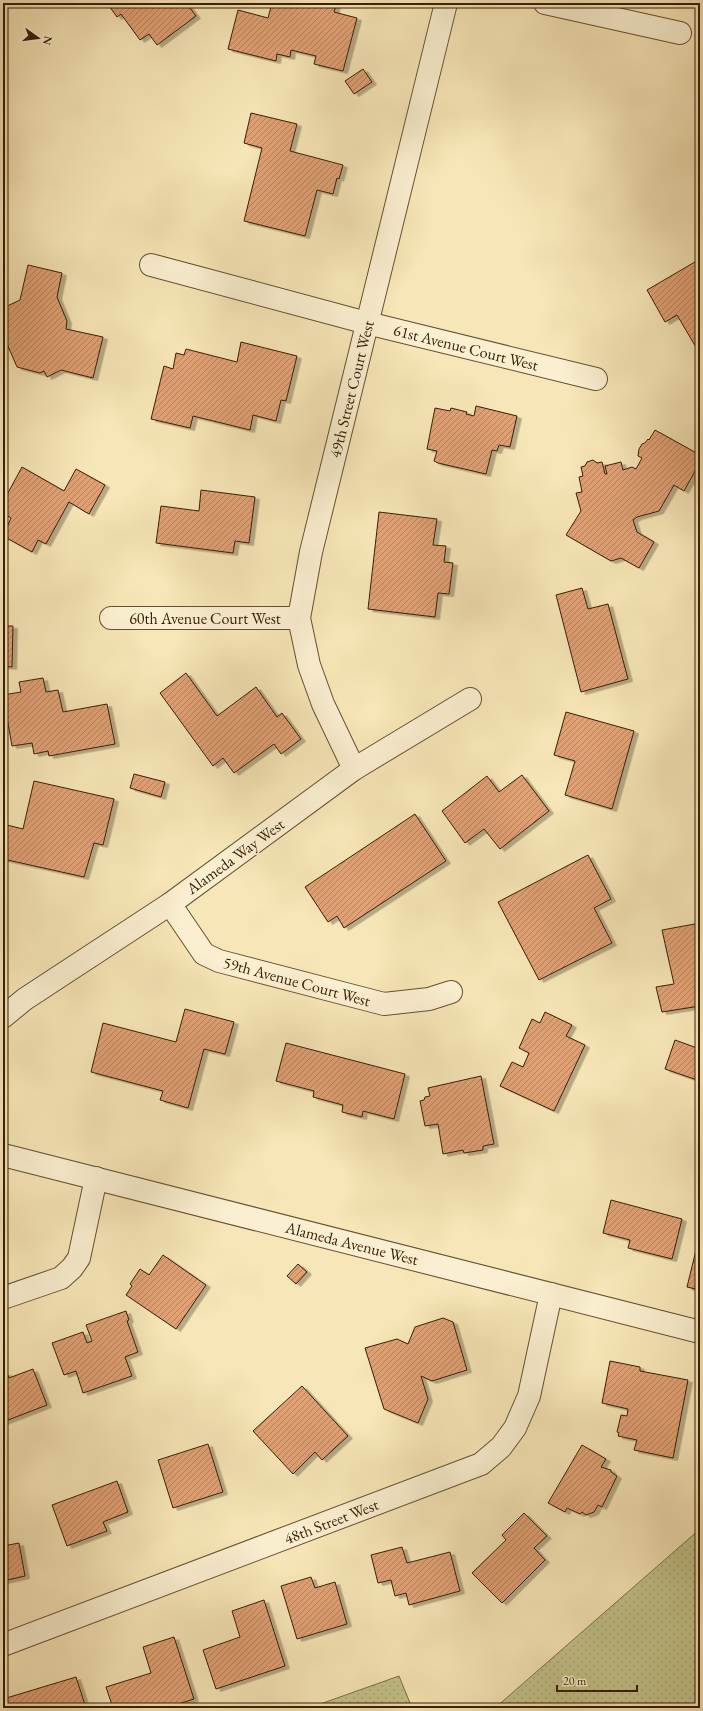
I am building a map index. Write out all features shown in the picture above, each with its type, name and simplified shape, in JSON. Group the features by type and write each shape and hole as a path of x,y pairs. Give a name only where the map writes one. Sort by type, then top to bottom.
{"street":[{"name":"49th Street Court West","path":"354,769 323,704 311,672 299,618 311,552 446,3"},
{"path":"545,3 680,34"},
{"name":"61st Avenue Court West","path":"151,265 367,323 596,379"},
{"name":"60th Avenue Court West","path":"110,618 299,618"},
{"name":"Alameda Way West","path":"3,1017 25,999 170,904 354,769 470,699"},
{"name":"59th Avenue Court West","path":"170,904 204,954 219,961 384,1004 429,998 451,992"},
{"name":"Alameda Avenue West","path":"3,1155 700,1332"},
{"path":"3,1298 61,1278 72,1268 79,1258 96,1178"},
{"name":"48th Street West","path":"3,1645 481,1464 501,1447 515,1428 529,1396 551,1294"}],"green space":[{"path":"700,1529 700,1708 495,1708"},
{"path":"399,1676 412,1708 309,1708"}],"building":[{"path":"107,3 186,3 196,16 157,45 149,34 140,40 121,14 117,17"},
{"path":"272,3 325,3 336,5 334,12 357,18 343,71 314,64 316,56 291,50 290,57 277,54 276,61 228,49 238,10 268,18"},
{"path":"363,69 372,82 354,94 345,81"},
{"path":"251,113 297,124 290,151 343,165 339,179 337,178 333,194 317,190 305,236 244,221 262,148 244,143"},
{"path":"700,259 700,347 697,349 677,315 665,322 647,290"},
{"path":"28,265 62,273 57,297 67,321 66,329 103,337 93,378 61,370 47,377 44,371 40,373 17,367 4,337 5,331 3,326 3,308 20,300"},
{"path":"241,342 297,356 286,401 281,400 276,421 253,415 250,430 193,416 190,428 151,419 164,366 173,369 176,353 184,355 186,349 237,362"},
{"path":"476,406 517,416 510,447 499,445 497,451 492,450 486,474 434,461 437,451 427,449 435,408 450,411 451,408 467,412 466,414 474,416"},
{"path":"655,430 700,455 700,462 684,491 674,485 659,511 637,517 633,520 637,532 654,542 639,568 621,558 611,561 566,535 581,511 576,493 582,492 579,477 583,476 581,467 585,466 587,462 593,460 597,463 602,462 605,474 607,474 605,466 621,462 623,470 632,467 636,469 642,458 638,456 639,449 642,444 648,439 649,440"},
{"path":"22,467 64,491 76,469 105,485 89,514 69,502 46,544 38,540 32,552 3,536 11,518 3,513 3,502"},
{"path":"201,490 255,497 249,543 235,541 233,553 156,543 161,506 199,511"},
{"path":"379,512 437,519 433,545 446,546 444,562 453,563 449,594 438,593 435,617 368,609"},
{"path":"582,588 588,609 608,604 628,679 581,692 556,595"},
{"path":"3,626 13,626 12,667 3,666"},
{"path":"186,673 217,716 256,687 277,717 282,713 301,739 281,754 274,744 234,773 223,758 213,766 160,693"},
{"path":"43,678 46,692 58,690 63,712 107,704 115,744 49,756 48,751 34,754 32,743 12,746 3,695 21,692 19,682"},
{"path":"566,712 634,731 612,809 565,795 575,761 554,755"},
{"path":"134,774 165,782 161,797 130,788"},
{"path":"522,775 549,811 500,849 484,829 465,843 442,811 487,776 499,792"},
{"path":"34,781 114,799 103,845 94,843 84,877 3,859 3,824 23,829"},
{"path":"415,814 446,861 344,928 337,916 328,922 305,887"},
{"path":"588,855 611,899 594,908 612,943 539,980 498,902"},
{"path":"700,923 700,1006 662,1012 656,987 674,984 662,930"},
{"path":"185,1009 234,1022 225,1054 204,1049 188,1108 160,1100 163,1091 91,1072 103,1023 176,1042"},
{"path":"545,1012 572,1025 566,1036 585,1045 554,1111 500,1086 512,1062 523,1067 529,1053 519,1048 532,1019 540,1023"},
{"path":"675,1040 700,1049 700,1081 665,1069"},
{"path":"286,1043 405,1074 394,1119 363,1111 362,1117 342,1112 343,1105 313,1097 314,1091 276,1081"},
{"path":"481,1076 494,1144 483,1146 483,1150 464,1153 463,1150 443,1154 438,1124 425,1126 420,1101 424,1100 425,1097 430,1096 428,1088"},
{"path":"611,1200 682,1219 672,1259 628,1248 630,1240 603,1233"},
{"path":"700,1234 700,1290 687,1287"},
{"path":"163,1255 206,1285 176,1329 126,1295 132,1286 130,1284 140,1269 149,1275"},
{"path":"298,1264 307,1272 296,1284 287,1276"},
{"path":"126,1311 129,1320 127,1321 138,1352 125,1357 132,1376 83,1393 76,1371 64,1375 52,1343 83,1332 87,1343 92,1341 86,1325"},
{"path":"443,1318 453,1322 467,1370 432,1381 421,1376 428,1399 418,1423 384,1409 365,1348 397,1339 408,1344 415,1327"},
{"path":"610,1361 640,1367 640,1371 688,1380 673,1458 634,1450 637,1440 618,1436 619,1433 617,1432 621,1415 627,1416 628,1409 602,1403"},
{"path":"33,1369 47,1405 3,1422 3,1374 7,1373 9,1378"},
{"path":"302,1386 348,1436 322,1460 315,1452 293,1474 253,1431"},
{"path":"208,1444 223,1492 173,1508 158,1460"},
{"path":"582,1445 606,1459 601,1467 611,1470 611,1472 617,1476 602,1507 598,1505 594,1512 586,1515 582,1512 580,1514 567,1508 565,1512 548,1503"},
{"path":"117,1481 128,1512 103,1522 107,1531 67,1546 52,1505"},
{"path":"524,1513 547,1536 534,1548 545,1560 502,1603 472,1573 506,1540 502,1535"},
{"path":"19,1543 25,1576 3,1581 3,1546"},
{"path":"402,1547 407,1563 450,1552 460,1591 409,1605 406,1593 395,1596 391,1580 378,1583 371,1555"},
{"path":"311,1577 315,1588 335,1582 347,1624 297,1639 281,1586"},
{"path":"264,1600 285,1666 216,1689 203,1650 240,1637 232,1611"},
{"path":"174,1637 194,1699 166,1708 113,1708 106,1687 151,1673 143,1647"},
{"path":"76,1677 86,1708 3,1708 3,1699"}]}
